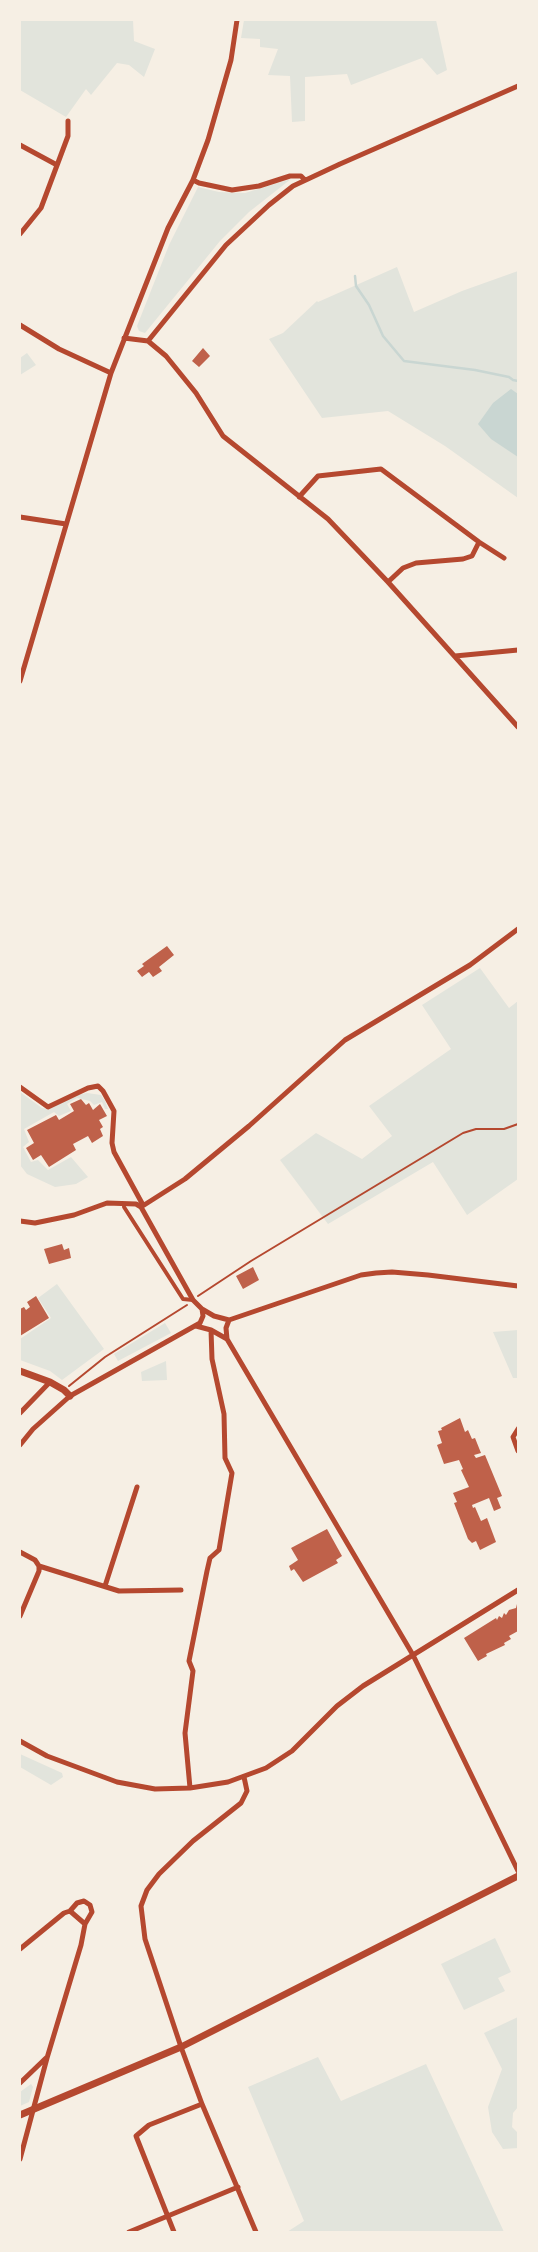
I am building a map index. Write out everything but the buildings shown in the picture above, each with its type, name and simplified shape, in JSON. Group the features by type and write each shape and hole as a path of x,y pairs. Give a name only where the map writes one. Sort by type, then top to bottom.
{"street":[{"path":"20,681 111,373 168,228 193,180 208,140 231,60 237,20"},
{"path":"148,341 226,245 269,205 305,180 518,86"},
{"path":"20,234 40,208 68,136 68,121"},
{"path":"20,145 56,165"},
{"path":"193,180 232,190 259,186 290,176 301,176 305,180"},
{"path":"20,324 59,349 111,373"},
{"path":"124,338 148,341 166,356 196,393 223,436 299,498 328,519 388,582 518,727"},
{"path":"299,498 318,476 381,469 479,542 504,558"},
{"path":"20,518 66,524"},
{"path":"388,582 403,568 416,563 463,559 472,556 479,542"},
{"path":"455,656 518,650"},
{"path":"20,1222 35,1222 74,1215 108,1203 142,1206 185,1179 249,1126 346,1040 470,965 518,929"},
{"path":"20,1088 48,1107 71,1094 98,1086 112,1104 114,1111 112,1143 114,1152 193,1300 214,1316 229,1320 362,1275 376,1273 428,1275 518,1286"},
{"path":"126,1205 183,1299 193,1300"},
{"path":"20,1445 33,1429 70,1396 196,1326 203,1319 202,1308"},
{"path":"229,1320 226,1328 227,1339 413,1655 518,1871"},
{"path":"196,1326 211,1330 227,1339"},
{"path":"190,1788 185,1733 193,1671 189,1660 206,1571 210,1558 219,1550 232,1473 225,1458 224,1414 212,1360 211,1330"},
{"path":"20,1371 50,1382 70,1396"},
{"path":"20,1413 50,1382"},
{"path":"518,1429 513,1437 518,1451"},
{"path":"105,1586 137,1487"},
{"path":"20,1552 35,1560 39,1566 39,1571 20,1616"},
{"path":"39,1566 129,1593 181,1590"},
{"path":"20,1741 47,1756 117,1782 155,1789 190,1788 228,1782 266,1768 292,1751 338,1706 363,1686 518,1590"},
{"path":"244,1776 247,1791 241,1803 193,1840 159,1874 147,1890 141,1906 145,1939 181,2047 202,2104 256,2232"},
{"path":"20,2115 181,2047 518,1876"},
{"path":"20,1949 59,1917 70,1911 77,1903 84,1902 90,1905 92,1912 85,1924 81,1945 46,2058 20,2159"},
{"path":"70,1911 85,1924"},
{"path":"20,2083 46,2058"},
{"path":"174,2232 136,2136 149,2125 202,2104"},
{"path":"129,2232 238,2188"}],"path":[{"path":"64,1390 105,1357 174,1314 251,1260 463,1132 476,1129 504,1129 518,1124"}],"shaded area":[{"path":"20,20 133,20 134,41 155,49 144,77 129,65 117,63 91,95 86,89 66,117 20,90"},
{"path":"244,20 436,20 447,70 437,75 422,58 351,85 347,74 305,77 305,121 292,122 290,76 268,75 278,49 260,47 260,39 241,38"},
{"path":"291,179 249,212 220,241 145,333 139,331 137,326 169,245 198,187 219,192 245,193"},
{"path":"397,267 414,312 462,291 518,271 518,498 445,446 388,411 322,418 269,339 283,333 317,301"},
{"path":"27,353 36,365 20,375 20,358"},
{"path":"511,389 518,394 518,457 491,439 478,424 493,403"},
{"path":"480,968 509,1008 518,1001 518,1179 467,1215 433,1162 328,1224 280,1160 316,1133 362,1159 392,1136 369,1106 451,1049 422,1005"},
{"path":"20,1092 42,1108 48,1109 72,1096 87,1093 101,1095 108,1109 105,1109 102,1102 94,1105 90,1101 77,1098 67,1104 71,1111 59,1116 54,1112 24,1129 29,1142 23,1147 31,1162 38,1160 48,1170 71,1157 88,1177 76,1184 55,1187 27,1174 20,1165"},
{"path":"57,1284 104,1349 62,1380 50,1371 20,1360 20,1339 51,1318 38,1298"},
{"path":"165,1323 171,1333 118,1361 114,1354"},
{"path":"518,1330 518,1378 513,1378 493,1332"},
{"path":"166,1361 167,1380 142,1381 141,1372"},
{"path":"20,1754 62,1773 63,1777 51,1785 20,1767"},
{"path":"495,1938 511,1972 498,1978 505,1991 464,2010 441,1964"},
{"path":"518,2017 518,2107 513,2113 512,2127 518,2133 518,2148 503,2149 492,2132 488,2107 502,2069 484,2033"},
{"path":"318,2057 341,2101 426,2064 504,2232 287,2232 304,2221 248,2087"},
{"path":"31,2084 33,2087 29,2102 20,2106 20,2092"}],"waterway":[{"path":"355,276 356,286 369,305 383,336 404,361 475,370 509,377 518,381"}]}
